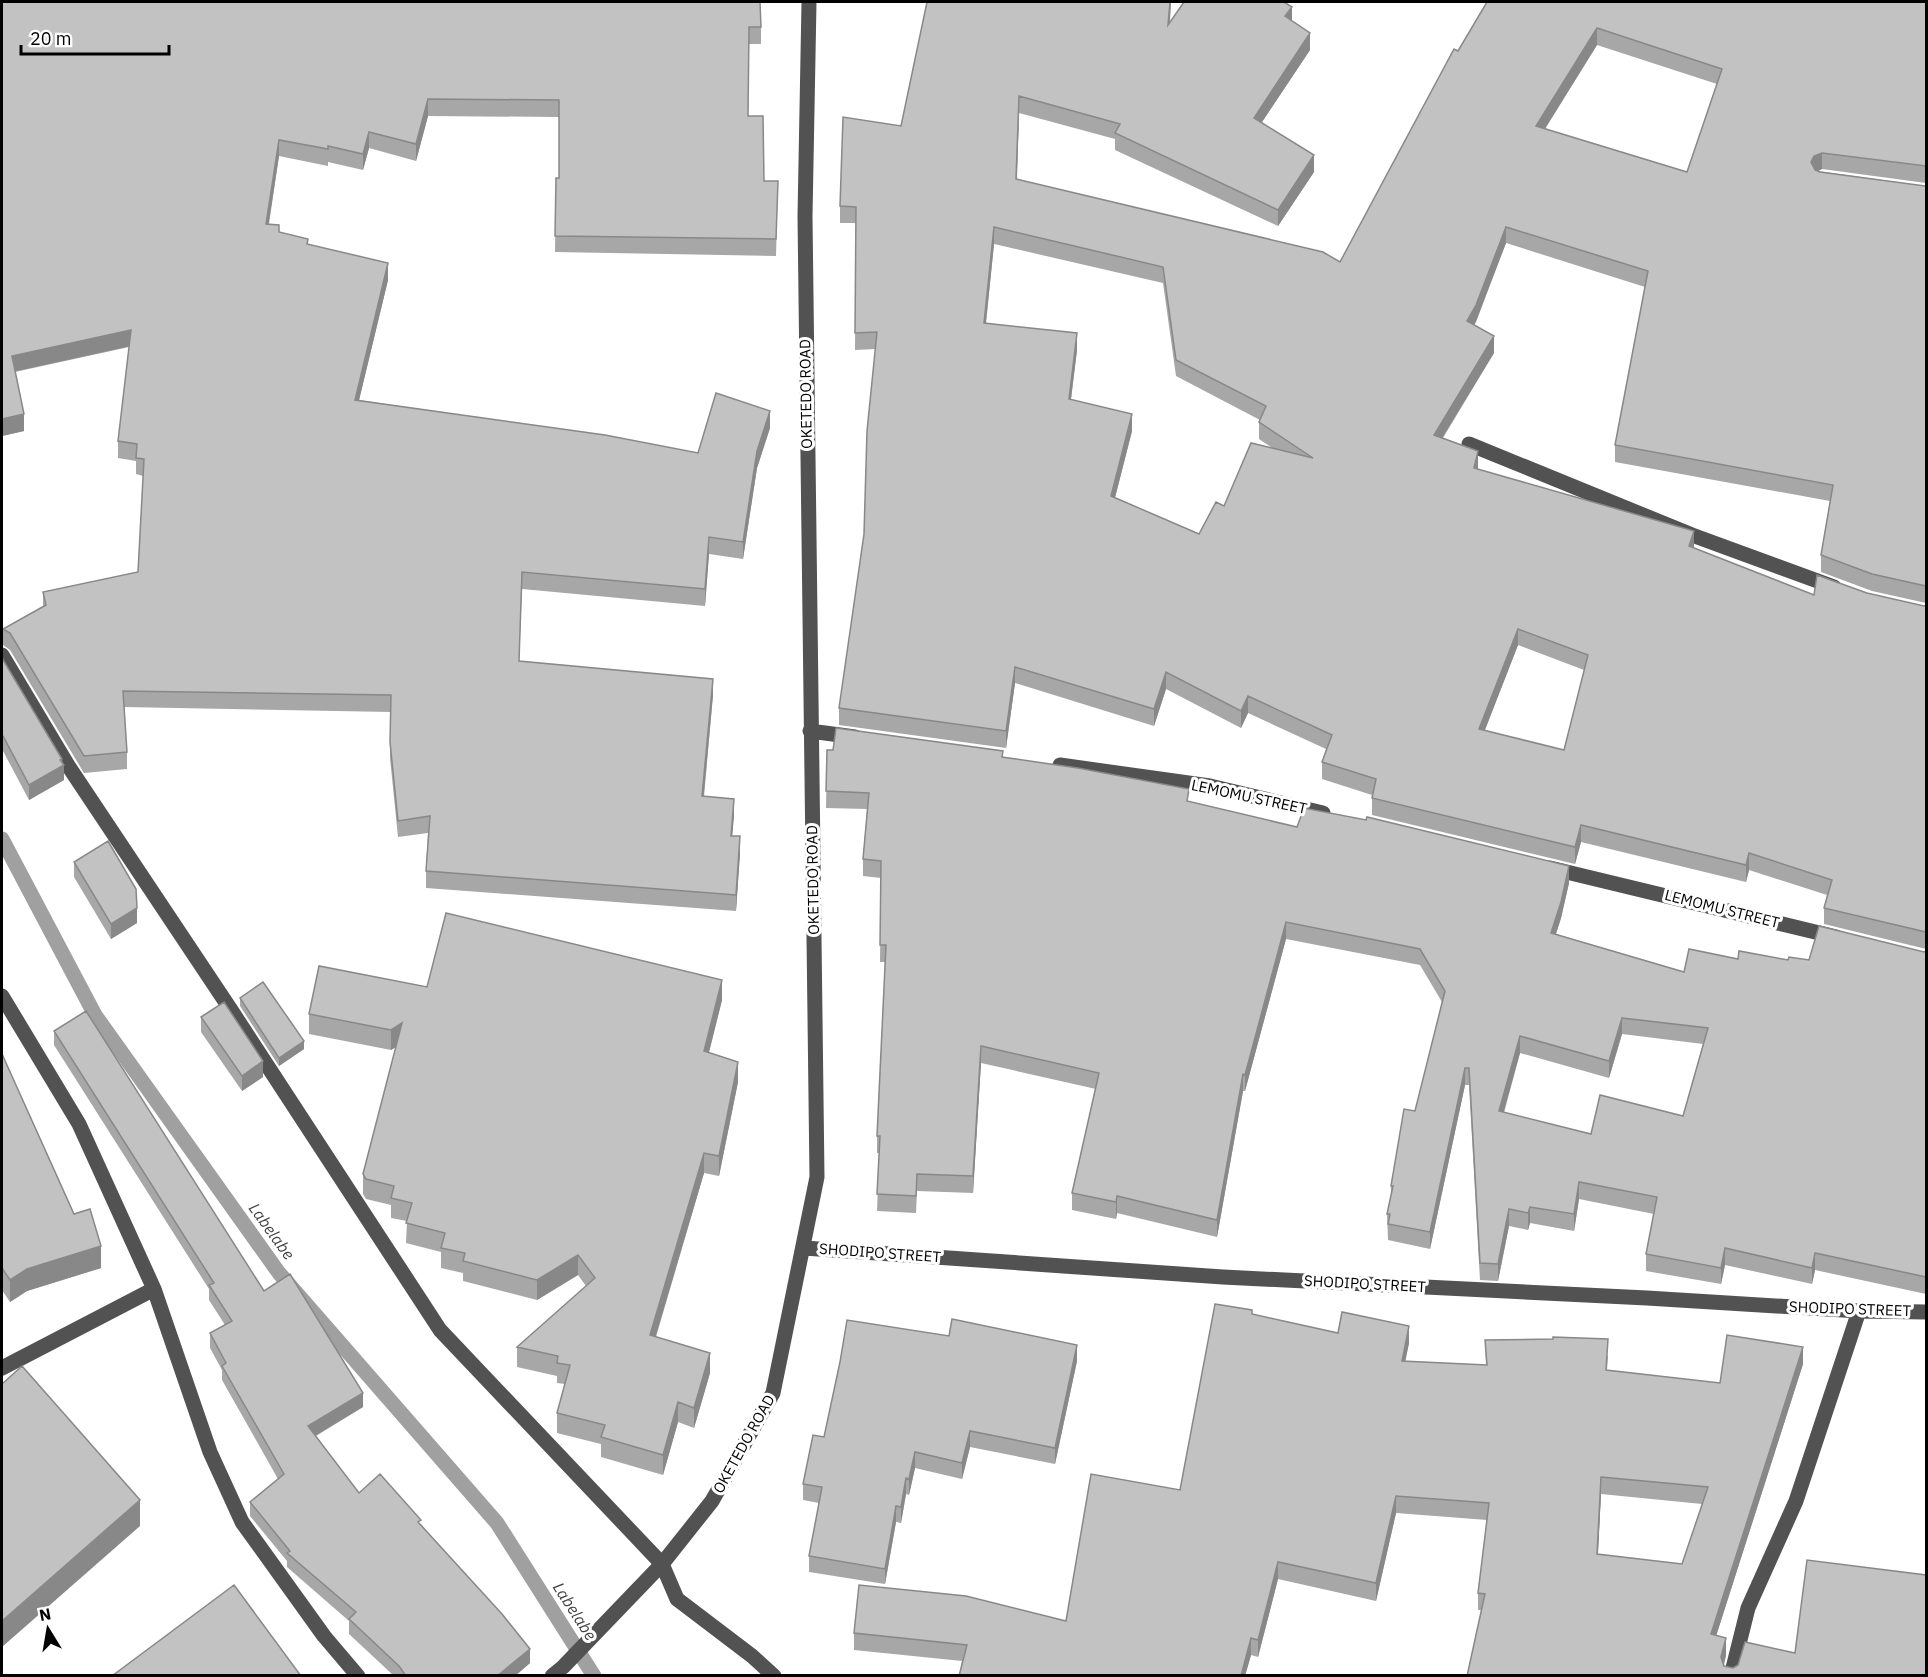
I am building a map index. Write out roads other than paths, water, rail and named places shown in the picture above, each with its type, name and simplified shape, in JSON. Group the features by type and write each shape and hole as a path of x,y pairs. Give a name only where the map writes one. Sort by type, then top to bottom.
{"street":[{"name":"OKETEDO ROAD","path":"557,1671 643,1585 712,1501 773,1393 817,1177 805,228 809,2"},
{"path":"1469,444 1692,535 1847,592"},
{"path":"2,655 69,767 440,1330 662,1564 677,1599 752,1656 774,1676"},
{"path":"810,731 869,739"},
{"name":"LEMOMU STREET","path":"1045,763 1210,786 1337,817"},
{"name":"LEMOMU STREET","path":"1534,864 1846,939"},
{"path":"2,996 79,1124 154,1289 210,1452 242,1522 324,1636 358,1676"},
{"name":"SHODIPO STREET","path":"804,1248 1223,1277 1859,1311 1926,1312"},
{"path":"2,1368 154,1289"},
{"path":"1731,1676 1748,1608 1796,1502 1859,1311"}],"waterway":[{"name":"Labelabe","path":"2,839 95,1015 279,1273 497,1523 594,1676"}]}
